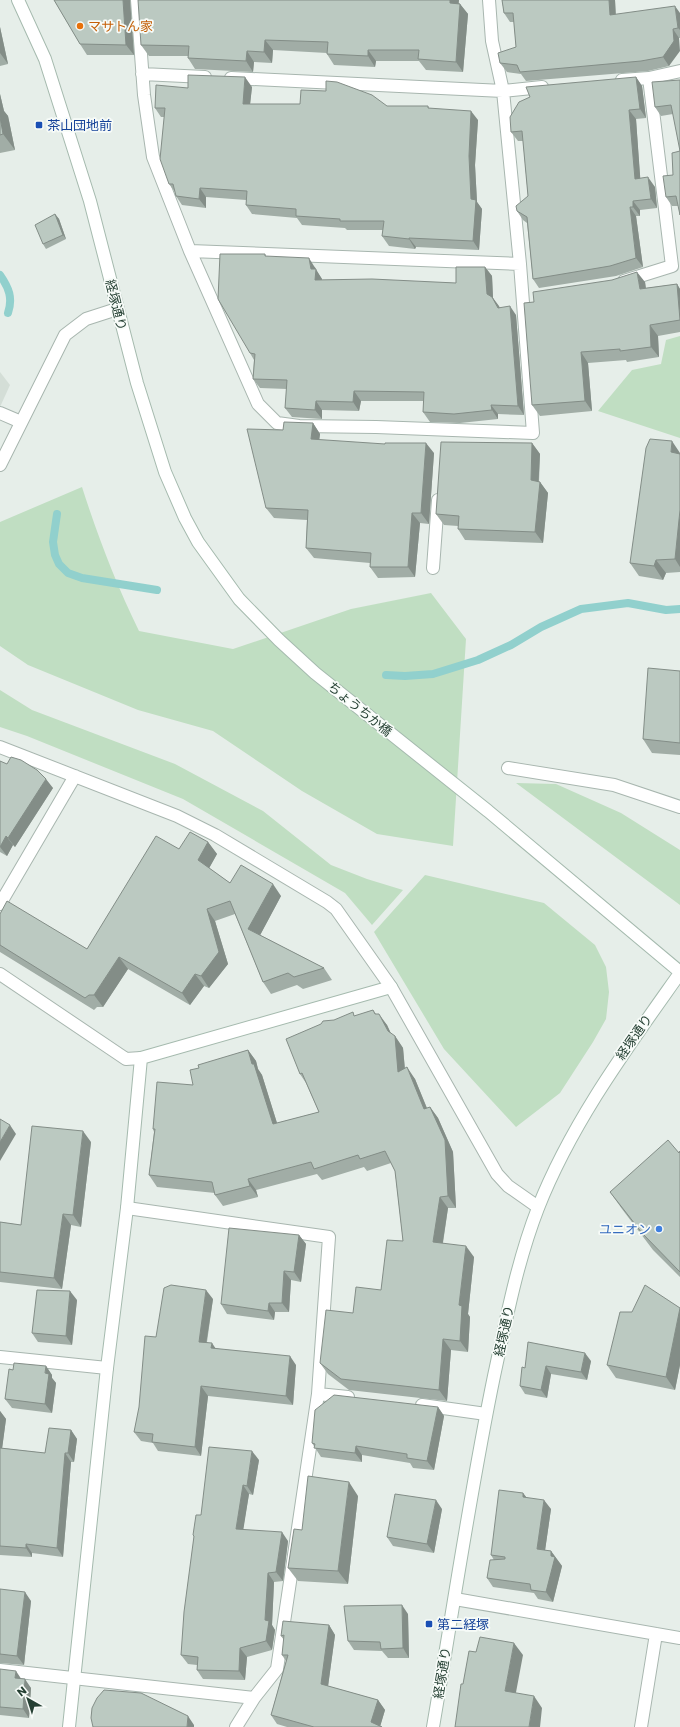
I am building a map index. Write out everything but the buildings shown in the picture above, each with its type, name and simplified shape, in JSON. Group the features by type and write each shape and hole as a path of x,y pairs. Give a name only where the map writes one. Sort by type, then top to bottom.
{"street":[{"name":"経塚通り","path":"18,0 45,59 90,201 136,383 165,472 185,518 198,542 239,599"},
{"path":"138,0 142,74 153,157 190,251 258,404 277,423 299,426 443,429 533,433 520,264 502,91 492,41 490,0"},
{"path":"611,81 650,78 680,71"},
{"path":"142,74 502,91 557,86"},
{"path":"611,284 672,266 650,78"},
{"path":"190,251 520,264"},
{"path":"523,298 537,296"},
{"path":"0,465 65,335 86,319 117,309"},
{"path":"0,413 21,422"},
{"path":"442,445 443,429"},
{"path":"433,568 438,491"},
{"name":"ちょうちか橋","path":"239,599 279,640 316,673 488,811"},
{"path":"0,747 177,816 208,832 327,902 336,909 391,987 496,1174 508,1186 538,1207"},
{"path":"508,768 614,785 680,807"},
{"path":"0,904 75,776"},
{"name":"経塚通り","path":"433,1727 486,1414 524,1246 538,1207 559,1160 608,1074 680,972 488,811"},
{"path":"0,974 126,1059 141,1058 391,987"},
{"path":"69,1727 107,1368 127,1208 141,1058"},
{"path":"127,1208 329,1237 318,1394 277,1669 254,1698 236,1727"},
{"path":"0,1357 107,1368"},
{"path":"318,1394 357,1398"},
{"path":"412,1404 486,1414"},
{"path":"455,1599 680,1638"},
{"path":"641,1727 656,1634"},
{"path":"0,1670 254,1698"}],"shaded area":[{"path":"0,372 10,385 0,407"}],"green space":[{"path":"680,336 680,438 598,411 632,370 661,364 666,340"},
{"path":"82,487 108,560 139,631 233,649 351,609 431,593 466,639 453,846 377,834 302,791 213,731 138,710 28,665 0,646 0,522"},
{"path":"0,690 32,710 175,764 263,811 331,865 367,879 403,890 372,925 345,893 183,799 27,736 0,727"},
{"path":"516,783 556,784 621,813 680,850 680,905"},
{"path":"425,875 544,903 595,945 606,967 609,992 606,1019 560,1093 516,1127 444,1049 374,932"}],"waterway":[{"path":"0,275 6,284 9,293 10,303 8,313"},
{"path":"57,514 53,542 55,555 59,564 68,573 82,578 157,590"},
{"path":"386,675 405,676 433,674 478,660 511,645 541,627 581,609 628,603 666,610 680,609"}],"place":[{"name":"マサトん家","path":"80,26"},
{"name":"茶山団地前","path":"39,125"},
{"name":"ユニオン","path":"659,1229"},
{"name":"第二経塚","path":"429,1624"}]}
